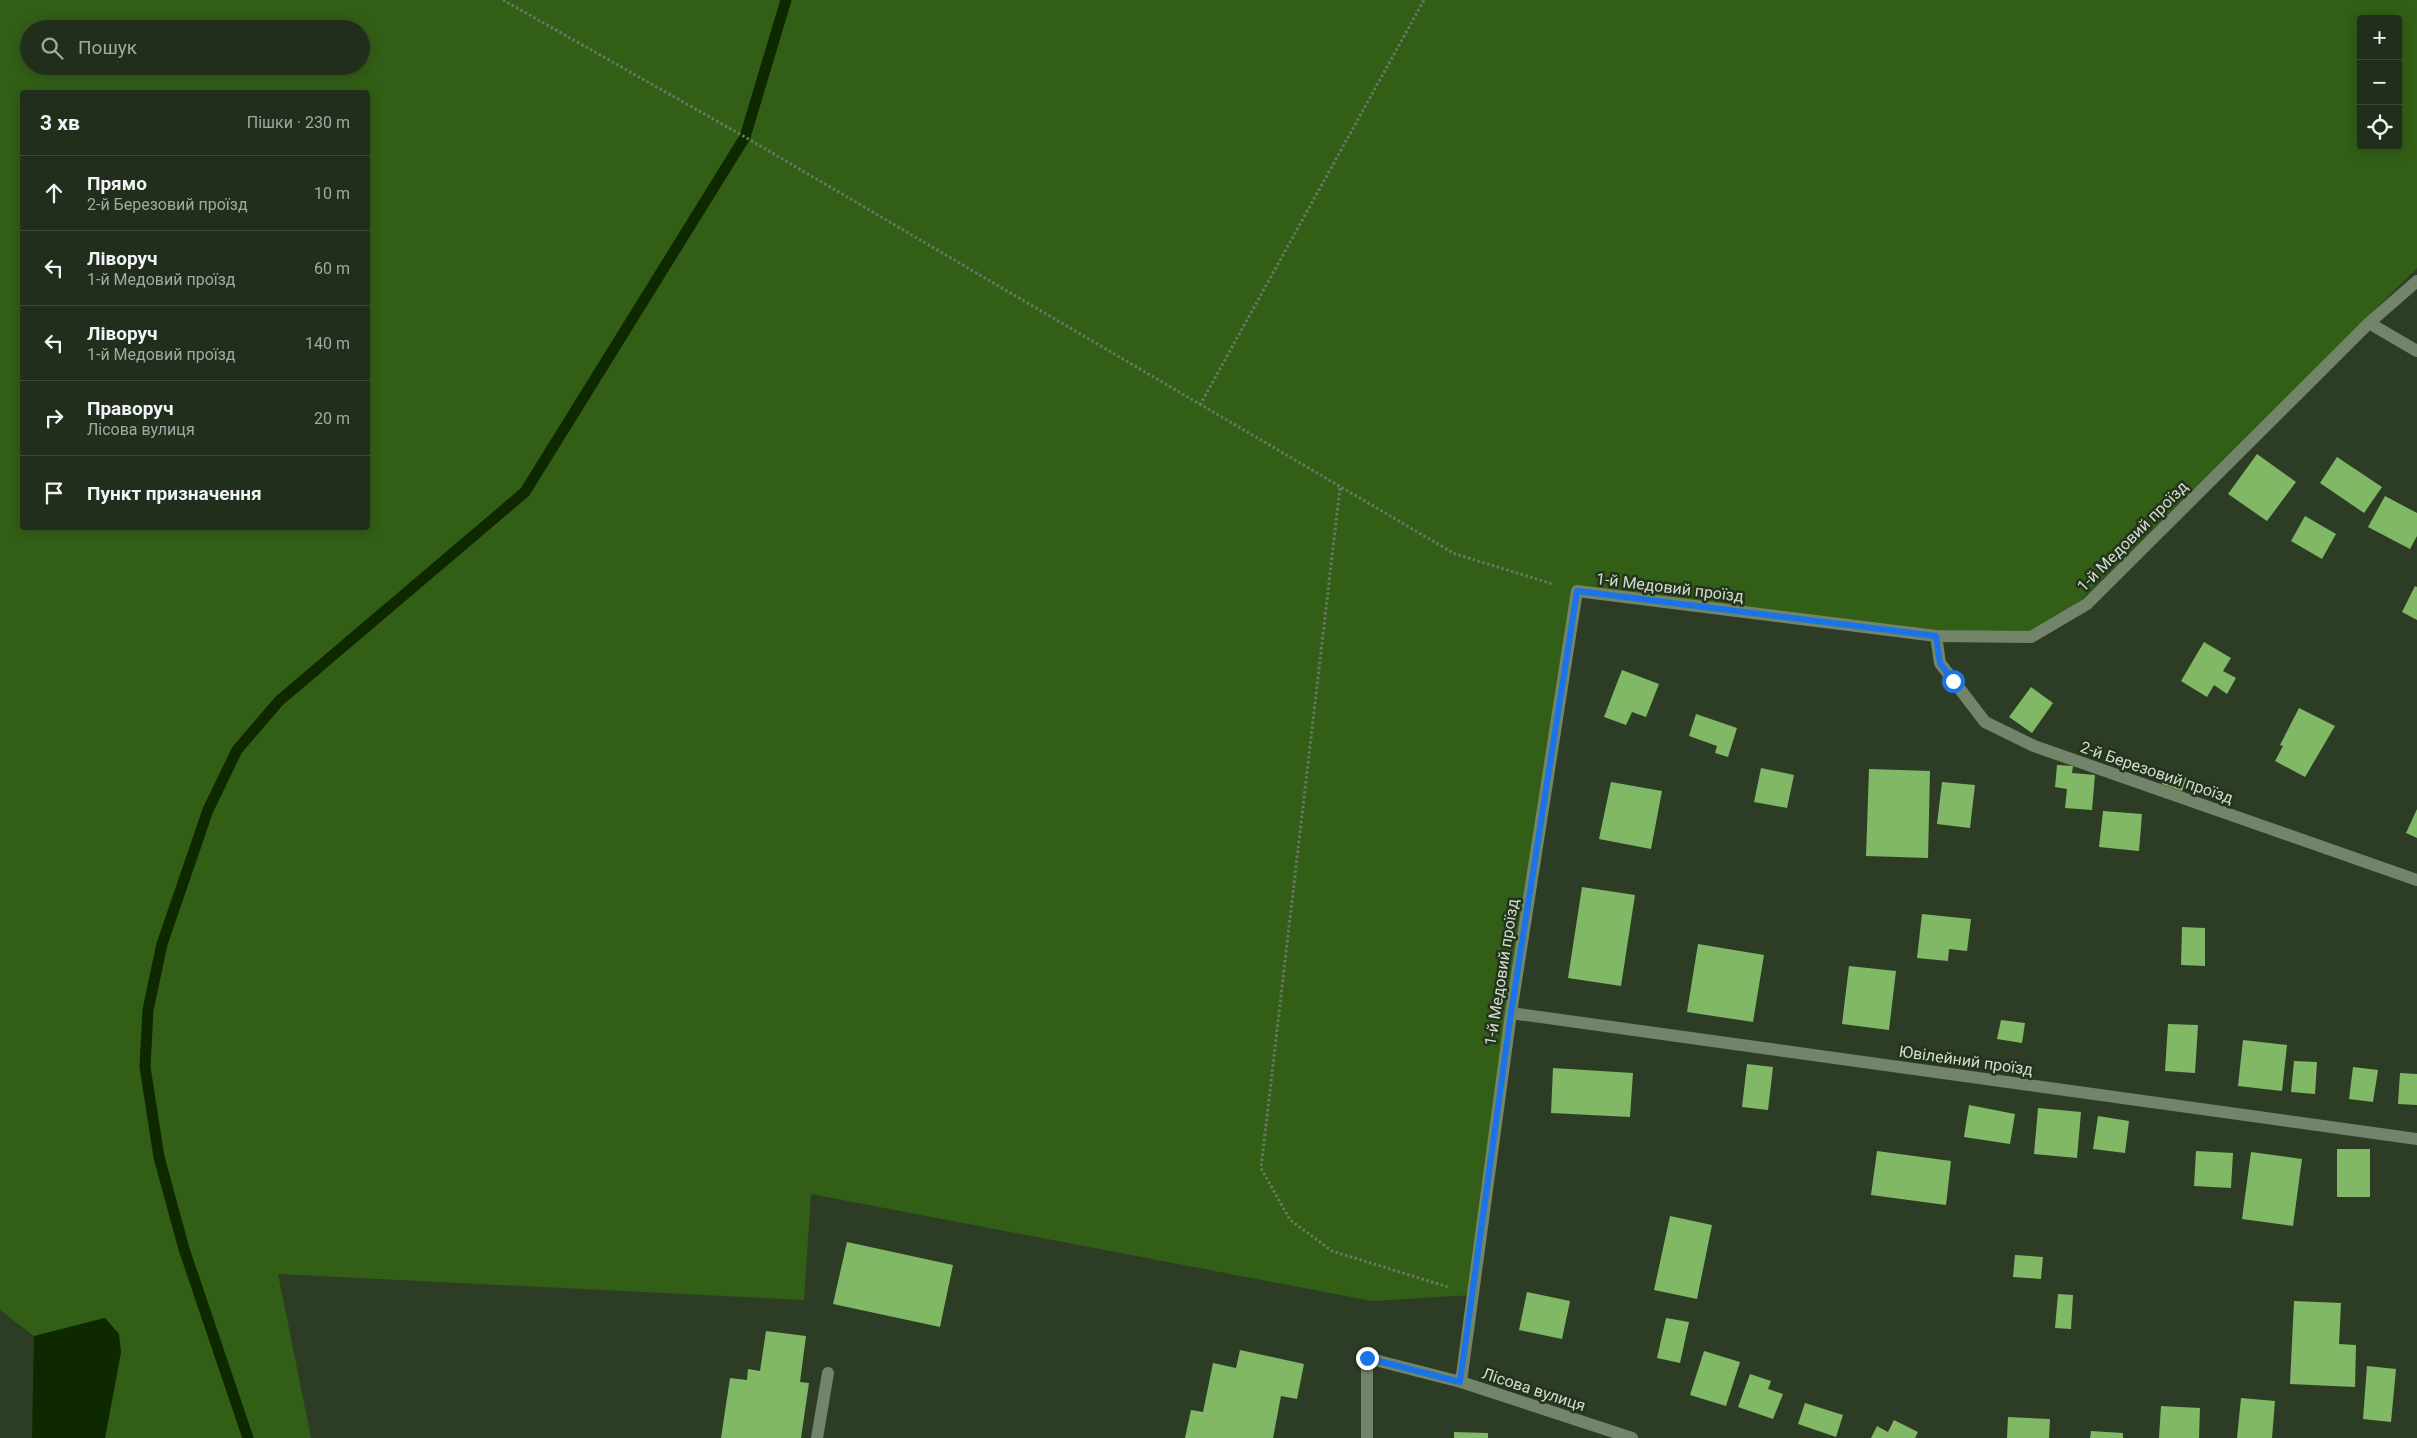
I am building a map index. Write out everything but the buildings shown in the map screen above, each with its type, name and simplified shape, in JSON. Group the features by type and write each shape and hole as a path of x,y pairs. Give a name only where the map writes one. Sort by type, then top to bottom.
{"street":[{"name":"1-й Медовий проїзд","path":"1460,1382 1511,1013 1577,591 1936,636 2031,637 2087,604 2369,323 2417,281"},
{"path":"2369,323 2417,351"},
{"name":"2-й Березовий проїзд","path":"1936,636 1940,663 1985,722 2034,746 2417,880"},
{"name":"Ювілейний проїзд","path":"1511,1013 2417,1139"},
{"name":"Лісова вулиця","path":"1367,1438 1367,1358 1460,1382 1632,1438"},
{"path":"817,1438 828,1373"}],"path":[{"path":"503,0 754,142 1455,554 1577,591"},
{"path":"1200,405 1424,0"},
{"path":"1340,487 1261,1168 1290,1220 1332,1251 1473,1295"}],"shaded area":[{"path":"0,0 2417,0 2417,268 2082,599 2032,634 1934,632 1577,592 1473,1295 1372,1301 811,1194 804,1300 278,1274 311,1438 105,1438 121,1352 105,1318 34,1336 0,1310"},
{"path":"105,1318 119,1334 121,1352 105,1438 32,1438 34,1336"}],"waterway":[{"path":"248,1438 184,1249 159,1157 145,1067 148,1010 162,944 208,810 237,750 279,701 525,492 745,137 786,0"}],"route":[{"path":"1367,1358 1460,1382 1511,1013 1577,591 1936,636 1940,663 1953,681"}]}
